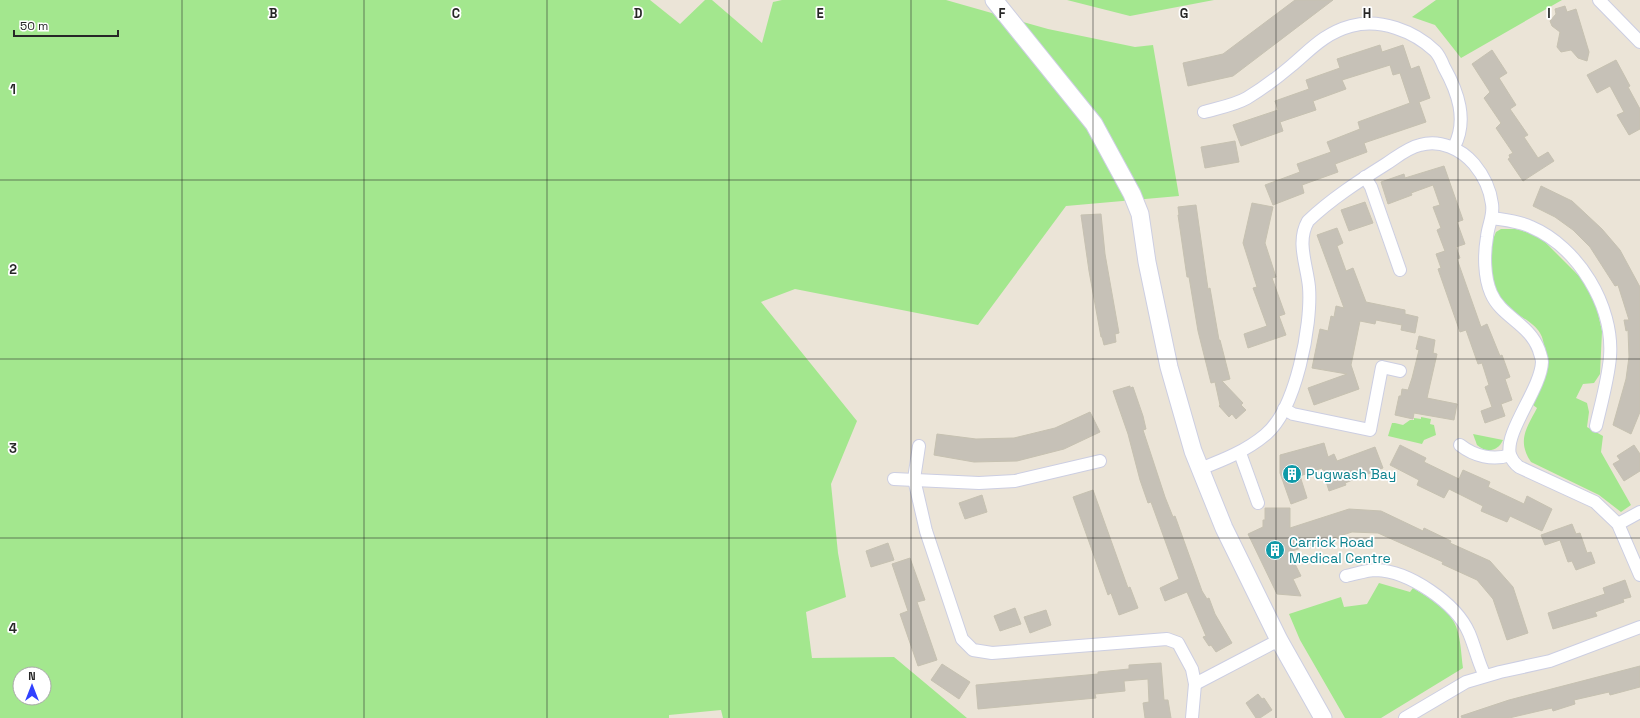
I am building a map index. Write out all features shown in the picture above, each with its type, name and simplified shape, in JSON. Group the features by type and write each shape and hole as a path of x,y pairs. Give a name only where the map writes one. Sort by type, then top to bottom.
{"street":[{"path":"994,0 1094,124 1132,194 1140,214 1147,262 1169,367 1178,402 1200,469 1224,528 1280,640 1323,718"},
{"path":"1599,0 1640,42"},
{"path":"1204,112 1246,99 1290,67 1327,35 1351,26 1368,23 1391,26 1412,36 1436,52 1452,82 1461,111 1461,131 1454,147"},
{"path":"1200,469 1240,453 1266,434 1284,409 1295,379 1307,334 1309,314 1308,278 1302,255 1304,228 1316,214 1365,177 1409,149 1421,144 1446,145 1454,147 1468,157 1489,186 1493,206 1492,218 1487,236 1486,270 1491,294 1501,309 1520,322 1535,340 1542,360 1534,391 1517,425 1510,444 1510,455 1519,467 1595,502 1618,524 1640,575"},
{"path":"1365,177 1371,186 1400,270"},
{"path":"1492,218 1530,226 1546,235 1582,268 1594,286 1607,321 1610,357 1596,426"},
{"path":"1284,409 1293,414 1370,430 1382,367 1400,371"},
{"path":"1460,445 1473,453 1492,458 1510,455"},
{"path":"919,446 914,479 926,531 962,639 973,650 992,653 1167,639 1178,643 1192,669 1195,684 1192,718"},
{"path":"1240,453 1258,503"},
{"path":"894,479 979,483 1015,481 1100,461"},
{"path":"1618,524 1640,512"},
{"path":"1346,576 1374,570 1384,571 1410,578 1434,593 1458,614 1469,632 1485,676"},
{"path":"1405,718 1466,682 1485,676 1550,661 1640,627"},
{"path":"1195,684 1280,640"}],"green space":[{"path":"0,0 650,0 680,24 705,0 712,0 762,43 773,2 782,0 946,0 1048,29 1135,47 1153,45 1179,196 1066,206 978,325 795,289 761,302 857,421 831,484 838,553 846,597 806,612 812,658 894,657 967,718 723,718 721,710 669,715 669,718 0,718"},
{"path":"1067,0 1214,0 1130,16"},
{"path":"1436,0 1562,0 1461,58 1435,25 1412,17"},
{"path":"1501,229 1516,229 1539,236 1582,279 1596,305 1602,331 1600,374 1594,383 1583,384 1576,398 1587,403 1589,412 1587,427 1603,436 1601,452 1631,505 1621,512 1599,495 1531,462 1524,448 1525,435 1529,422 1537,408 1533,405 1544,359 1544,349 1543,340 1537,329 1503,303 1493,284 1490,274 1490,252 1496,232"},
{"path":"1421,417 1431,419 1430,424 1434,425 1436,435 1424,440 1422,444 1388,436 1392,423 1403,425 1410,420 1414,420 1414,418 1421,419"},
{"path":"1473,434 1503,440 1495,449 1485,450 1477,445"},
{"path":"1379,583 1410,592 1413,588 1446,611 1454,622 1458,632 1463,668 1381,718 1345,718 1300,640 1289,614 1341,597 1344,607 1367,604"}],"building":[{"path":"1295,0 1333,0 1233,76 1188,86 1183,63 1223,54"},
{"path":"1565,6 1567,12 1576,9 1589,52 1587,61 1578,58 1571,50 1561,52 1557,47 1560,32 1552,26 1550,21 1556,14 1555,9"},
{"path":"1380,45 1382,52 1403,45 1411,69 1419,66 1430,98 1419,102 1426,122 1364,143 1367,152 1335,164 1338,172 1302,185 1304,193 1273,205 1265,185 1300,172 1297,164 1331,152 1327,142 1360,129 1358,122 1410,103 1400,73 1393,75 1390,65 1342,80 1346,89 1313,101 1316,110 1280,122 1283,131 1241,146 1233,125 1278,110 1275,101 1309,89 1306,80 1340,68 1337,59"},
{"path":"1492,50 1507,73 1499,78 1516,105 1510,109 1528,135 1524,137 1538,158 1548,152 1554,161 1523,181 1508,159 1510,158 1509,155 1513,153 1496,128 1501,123 1484,98 1490,92 1472,64"},
{"path":"1616,60 1640,109 1640,129 1629,135 1617,115 1624,112 1610,86 1597,93 1587,75"},
{"path":"1235,141 1239,162 1205,168 1201,147"},
{"path":"1444,166 1463,220 1457,222 1465,244 1456,247 1460,258 1457,259 1481,327 1487,324 1500,356 1502,355 1510,377 1505,379 1512,400 1501,404 1505,416 1485,423 1481,411 1492,407 1485,387 1489,385 1482,363 1478,364 1466,330 1460,332 1438,269 1441,268 1436,254 1445,251 1437,230 1441,228 1433,207 1440,205 1433,185 1388,204 1381,182 1404,174 1405,178"},
{"path":"1541,186 1572,201 1602,229 1620,250 1640,287 1640,412 1631,434 1613,425 1626,379 1629,357 1628,330 1626,331 1624,320 1629,320 1618,285 1615,286 1590,247 1573,230 1555,217 1533,206"},
{"path":"1365,202 1373,223 1349,231 1341,210"},
{"path":"1252,203 1273,207 1265,243 1276,277 1272,278 1285,314 1279,316 1286,335 1248,348 1244,334 1267,326 1253,288 1257,287 1243,243"},
{"path":"1196,205 1208,289 1210,288 1219,340 1230,379 1222,381 1243,403 1241,405 1246,410 1236,419 1232,414 1229,417 1219,406 1215,382 1211,383 1198,331 1189,277 1187,277 1178,207"},
{"path":"1101,214 1105,254 1119,333 1115,334 1116,342 1104,345 1101,337 1089,271 1081,215"},
{"path":"1337,228 1343,243 1337,246 1346,271 1353,268 1366,302 1405,310 1405,314 1418,317 1415,333 1401,330 1402,325 1376,320 1375,324 1360,321 1351,365 1359,389 1314,405 1308,388 1347,374 1312,368 1320,329 1328,331 1331,316 1334,317 1336,306 1344,308 1317,235"},
{"path":"1419,336 1435,340 1433,353 1437,354 1427,398 1457,404 1454,420 1414,413 1413,419 1395,415 1402,389 1408,390 1412,378 1419,350 1416,349"},
{"path":"1130,386 1130,388 1133,387 1143,416 1146,429 1143,430 1165,497 1173,517 1175,516 1202,591 1207,599 1209,598 1215,614 1232,643 1216,652 1211,645 1209,646 1203,637 1206,636 1187,592 1165,601 1160,588 1179,579 1151,502 1148,503 1140,480 1128,434 1113,391"},
{"path":"1090,412 1100,432 1064,449 1017,461 974,462 934,455 937,434 976,439 1014,438 1055,428"},
{"name":"Pugwash Bay","path":"1324,443 1328,457 1334,454 1337,461 1375,447 1383,468 1329,491 1322,468 1300,476 1307,498 1291,504 1280,473 1280,455"},
{"path":"1400,445 1426,458 1424,462 1459,479 1463,470 1490,482 1488,487 1524,504 1527,496 1552,509 1542,531 1510,516 1507,522 1481,511 1483,506 1449,489 1444,498 1417,485 1419,480 1390,465"},
{"path":"1634,445 1640,454 1640,471 1624,481 1613,464 1620,460 1617,456"},
{"path":"1093,490 1128,588 1130,587 1138,608 1119,615 1111,593 1108,595 1073,497"},
{"path":"982,495 987,512 965,519 959,503"},
{"path":"1265,508 1290,508 1290,528 1349,509 1381,511 1423,531 1424,528 1451,541 1450,543 1490,561 1513,587 1528,633 1507,640 1493,599 1477,580 1442,564 1443,562 1378,533 1352,532 1289,552 1301,576 1293,579 1301,596 1277,594 1248,534 1263,527 1263,520 1265,520"},
{"path":"1572,524 1576,534 1580,533 1587,553 1591,552 1595,563 1576,570 1572,561 1568,562 1560,540 1545,545 1541,535"},
{"path":"888,543 894,560 871,567 866,551"},
{"path":"910,558 925,600 917,602 937,660 918,666 900,614 908,611 892,564"},
{"path":"1625,580 1631,597 1623,599 1624,602 1595,612 1597,616 1553,629 1548,613 1605,594 1603,588"},
{"path":"1015,608 1021,624 1000,631 994,616"},
{"path":"1046,610 1051,625 1030,633 1024,617"},
{"path":"1161,663 1164,700 1168,700 1171,718 1145,718 1143,703 1149,702 1148,679 1124,681 1125,691 1095,694 1096,698 978,709 976,685 1098,674 1098,672 1129,669 1129,665"},
{"path":"942,664 970,682 959,699 931,680"},
{"path":"1640,666 1640,687 1610,695 1609,692 1574,700 1575,704 1553,711 1552,708 1509,718 1462,718 1461,716 1509,700"},
{"path":"1258,694 1262,699 1264,698 1272,710 1260,718 1256,718 1246,703"}],"place":[{"name":"Pugwash Bay","path":"1292,474"},
{"name":"Carrick Road Medical Centre","path":"1275,550"}]}
